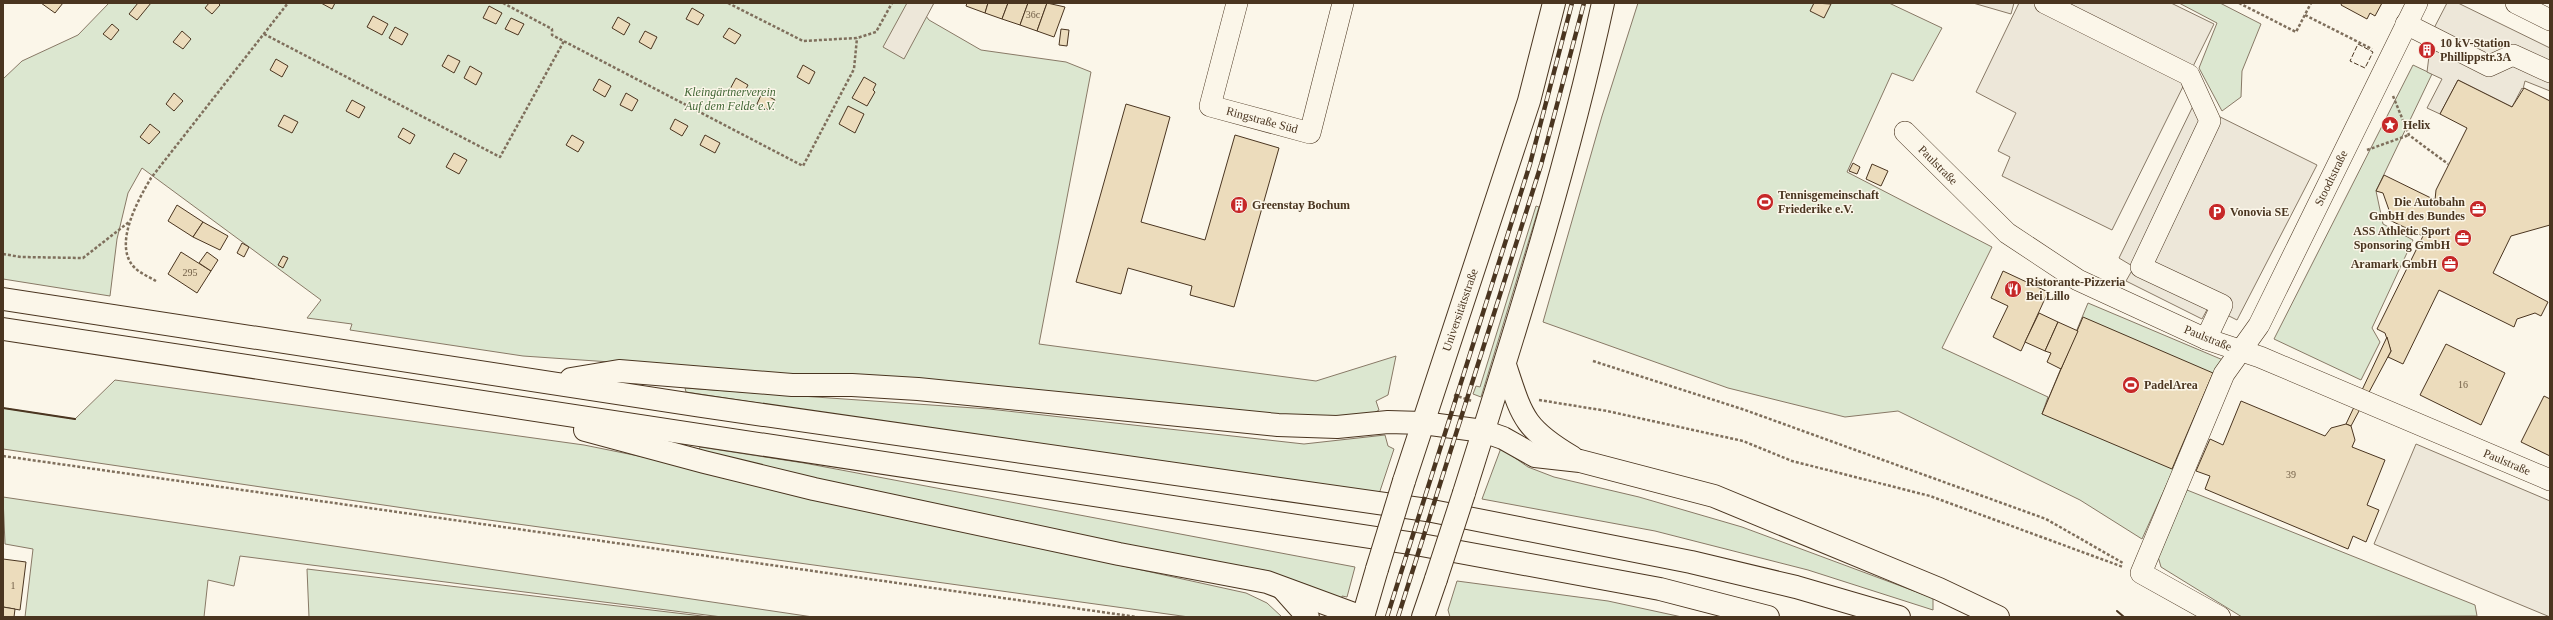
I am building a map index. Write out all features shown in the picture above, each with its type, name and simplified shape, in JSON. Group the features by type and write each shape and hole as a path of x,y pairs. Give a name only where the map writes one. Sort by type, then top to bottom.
{"main road":[{"name":"Universitätsstraße","path":"1363,617 1404,481 1529,101 1554,3"},
{"path":"1423,617 1505,365 1559,176 1603,3"},
{"path":"3,299 552,382 724,410 1427,510 1691,562 1796,587 1899,617"},
{"path":"3,329 1416,544 1660,589 1768,617"},
{"path":"1505,365 1520,409 1534,431 1545,441 1580,461"},
{"path":"552,382 619,371 792,385 852,384 918,388 1308,427 1388,422 1423,423 1483,431 1503,438 1535,456 1580,461 1714,496 1939,589 1998,617"},
{"path":"487,403 704,462 807,487 1119,554 1267,582 1363,617"},
{"path":"1282,588 1308,617"}],"street":[{"name":"Ringstraße Süd","path":"1237,3 1210,106 1310,133 1343,3"},
{"path":"2045,3 2189,74 2210,121 2141,267 2222,306 2206,339"},
{"name":"Stoodtstraße","path":"2141,573 2224,374 2259,325 2417,3"},
{"path":"2516,3 2550,20"},
{"path":"2406,24 2489,66 2513,55 2550,72"},
{"name":"Paulstraße","path":"1905,132 2007,233 2078,280 2206,339 2260,357 2550,480"},
{"path":"2141,573 2220,617"}],"path":[{"path":"156,282 134,268 126,252 129,221 137,201 151,178 288,3"},
{"path":"503,3 552,29 552,35 803,166 854,69 857,38"},
{"path":"728,3 803,41 857,38 876,32 892,3"},
{"path":"2238,3 2296,32 2311,3"},
{"path":"2305,16 2375,50"},
{"path":"264,34 500,157 564,41"},
{"path":"2383,72 2409,135 2448,164"},
{"path":"2369,150 2409,135"},
{"path":"3,254 21,257 83,258 129,221"},
{"path":"1594,362 1745,410 2046,518 2141,573"},
{"path":"1536,400 1607,410 1743,441 1792,461 1930,496 2141,573"},
{"path":"3,456 1137,617"}],"green space":[{"name":"Kleingärtnerverein Auf dem Felde e.V.","path":"109,3 916,3 929,20 981,50 1066,62 1091,72 1039,344 1316,381 1396,356 1388,395 1376,401 1379,410 1367,417 1331,420 931,384 523,356 350,330 352,324 307,318 321,300 142,168 128,193 117,239 110,296 3,279 3,79 22,61 78,35"},
{"path":"1638,3 1889,3 1942,28 1913,81 1892,73 1847,172 1992,247 1942,348 2048,397 2042,414 2088,303 2223,360 2142,539 2080,500 1898,411 1845,417 1728,388 1543,322 1602,116"},
{"path":"2179,3 2220,3 2261,24 2242,71 2241,97 2222,111 2199,68 2217,23"},
{"path":"2413,65 2432,74 2376,191 2383,224 2413,240 2372,328 2380,342 2361,380 2274,339"},
{"path":"1536,206 1539,207 1481,397 1473,394 1476,386 1480,387"},
{"path":"115,380 584,445 703,469 969,532 1246,593 1267,603 1282,617 1189,617 431,512 3,449 3,408 75,419"},
{"path":"685,388 989,409 1304,444 1385,435 1388,446 1394,449 1378,497 686,392"},
{"path":"700,447 804,463 1355,567 1347,597 1342,596 1341,602 1310,586 1268,571 1120,545 973,515 698,451"},
{"path":"1501,448 1528,467 1554,477 1639,497 1742,527 1933,598 1933,610 1808,570 1655,531 1482,499"},
{"path":"2187,490 2475,605 2477,616 2242,617 2161,567 2157,553"},
{"path":"3,497 813,617 722,617 240,556 234,586 208,580 204,617 25,617 33,549 5,544"},
{"path":"307,569 710,617 309,617"},
{"path":"1457,581 1608,601 1682,617 1450,617 1448,610"}],"shaded area":[{"path":"907,3 934,3 904,59 883,47"},
{"path":"1973,3 2014,3 2011,14"},
{"path":"2019,3 2171,3 2214,24 2112,230 2002,176 2010,157 1998,151 2016,113 1976,92"},
{"path":"2447,3 2458,3 2550,48 2550,91 2525,81 2523,89 2522,88 2512,107 2458,80 2440,114 2427,108 2442,79 2427,72 2432,32"},
{"name":"Vonovia SE","path":"2194,104 2317,165 2237,320 2209,306 2202,319 2126,281 2134,267 2119,258"},
{"path":"2416,444 2550,501 2550,617 2374,544"}],"building":[{"path":"41,3 63,3 55,13"},
{"path":"138,3 151,3 137,20 129,14"},
{"path":"209,3 218,3 220,5 212,14 205,8"},
{"path":"321,3 335,3 332,9"},
{"path":"967,3 988,3 985,13 966,6"},
{"path":"988,3 1008,3 1002,19 985,13"},
{"path":"1008,3 1028,3 1020,25 1002,19"},
{"path":"1028,3 1047,3 1037,31 1020,25"},
{"path":"1047,3 1065,7 1054,37 1037,31"},
{"path":"1814,3 1831,4 1824,18 1810,11"},
{"path":"2342,3 2382,3 2375,16 2370,13 2367,19 2341,5"},
{"path":"489,6 502,13 496,24 483,18"},
{"path":"692,8 704,15 698,25 686,19"},
{"path":"373,16 388,24 382,35 367,27"},
{"path":"618,17 630,24 624,35 612,28"},
{"path":"511,18 524,24 518,35 505,29"},
{"path":"112,24 119,30 111,40 103,34"},
{"path":"395,27 408,34 402,45 389,38"},
{"path":"729,28 741,35 735,44 723,37"},
{"path":"1061,29 1069,30 1067,46 1059,45"},
{"path":"182,31 191,39 183,49 173,42"},
{"path":"645,31 657,37 651,49 639,42"},
{"name":"10 kV-Station Phillippstr.3A","path":"2424,44 2434,49 2431,56 2420,50"},
{"path":"448,55 460,61 454,73 442,66"},
{"path":"276,59 288,66 282,77 270,70"},
{"path":"803,65 815,72 809,84 797,77"},
{"path":"470,66 482,73 476,85 464,78"},
{"path":"864,77 876,84 873,90 875,92 867,106 852,98"},
{"path":"736,78 748,85 742,97 729,91"},
{"path":"599,79 611,86 605,97 593,90"},
{"path":"2458,80 2512,107 2524,88 2550,101 2550,225 2511,236 2493,273 2548,302 2541,316 2535,313 2517,319 2514,327 2439,290 2403,364 2388,357 2391,351 2385,333 2377,329 2423,236 2385,218 2389,210 2383,193 2376,191 2384,175 2435,200 2436,190 2467,128 2440,114"},
{"path":"174,93 183,101 174,111 166,104"},
{"path":"626,93 638,100 632,111 620,105"},
{"path":"762,93 775,100 769,110 757,104"},
{"path":"352,100 365,107 359,118 346,111"},
{"name":"Greenstay Bochum","path":"1126,104 1170,117 1141,222 1205,240 1235,135 1279,148 1234,307 1190,295 1192,286 1128,268 1121,294 1076,282"},
{"path":"848,106 864,114 855,133 839,124"},
{"path":"284,115 298,122 292,133 278,126"},
{"path":"675,119 688,126 682,136 670,129"},
{"path":"150,124 160,132 149,144 140,137"},
{"path":"403,128 415,135 410,144 398,137"},
{"path":"572,135 584,142 578,152 566,145"},
{"path":"705,135 720,143 715,153 700,145"},
{"path":"454,153 467,160 459,174 446,167"},
{"path":"1853,163 1860,167 1857,174 1849,171"},
{"path":"1872,164 1888,171 1881,186 1866,179"},
{"path":"177,205 203,222 193,237 168,221"},
{"path":"203,222 228,236 220,250 193,237"},
{"path":"242,243 249,247 244,257 237,253"},
{"path":"181,252 211,271 197,293 168,274"},
{"path":"207,252 218,260 211,271 199,263"},
{"path":"283,256 288,258 283,268 278,265"},
{"path":"2003,271 2048,292 2021,351 1993,337 2008,306 1991,298"},
{"path":"2039,313 2058,322 2045,351 2025,342"},
{"name":"PadelArea","path":"2083,317 2213,373 2172,469 2042,414"},
{"path":"2058,322 2078,331 2061,369 2047,362 2051,353 2045,351"},
{"path":"2387,337 2391,351 2351,426 2346,424"},
{"path":"2446,344 2505,373 2481,425 2420,395"},
{"path":"2544,396 2550,399 2550,456 2521,442"},
{"path":"2241,401 2325,436 2331,428 2346,424 2351,426 2355,440 2352,447 2385,460 2367,505 2379,510 2366,542 2353,536 2348,549 2205,489 2210,476 2196,471 2210,439 2223,445"},
{"path":"3,559 26,562 20,610 3,607"},
{"path":"3,607 15,609 14,617 3,617"}],"railway":[{"path":"1387,617 1530,164 1572,3"},
{"path":"1398,617 1541,165 1584,3"}],"fence":[{"path":"2358,44 2373,52 2365,68 2350,61 2358,44"}],"wall":[{"path":"3,408 75,419"},
{"path":"2117,611 2124,617"}],"place":[{"name":"10 kV-Station Phillippstr.3A","path":"2427,50"},
{"name":"Helix","path":"2390,125"},
{"name":"Tennisgemeinschaft Friederike e.V.","path":"1765,202"},
{"name":"Greenstay Bochum","path":"1239,205"},
{"name":"Die Autobahn GmbH des Bundes","path":"2478,209"},
{"name":"Vonovia SE","path":"2217,212"},
{"name":"ASS Athletic Sport Sponsoring GmbH","path":"2463,238"},
{"name":"Aramark GmbH","path":"2450,264"},
{"name":"Ristorante-Pizzeria Bei Lillo","path":"2013,289"},
{"name":"PadelArea","path":"2131,385"}]}
